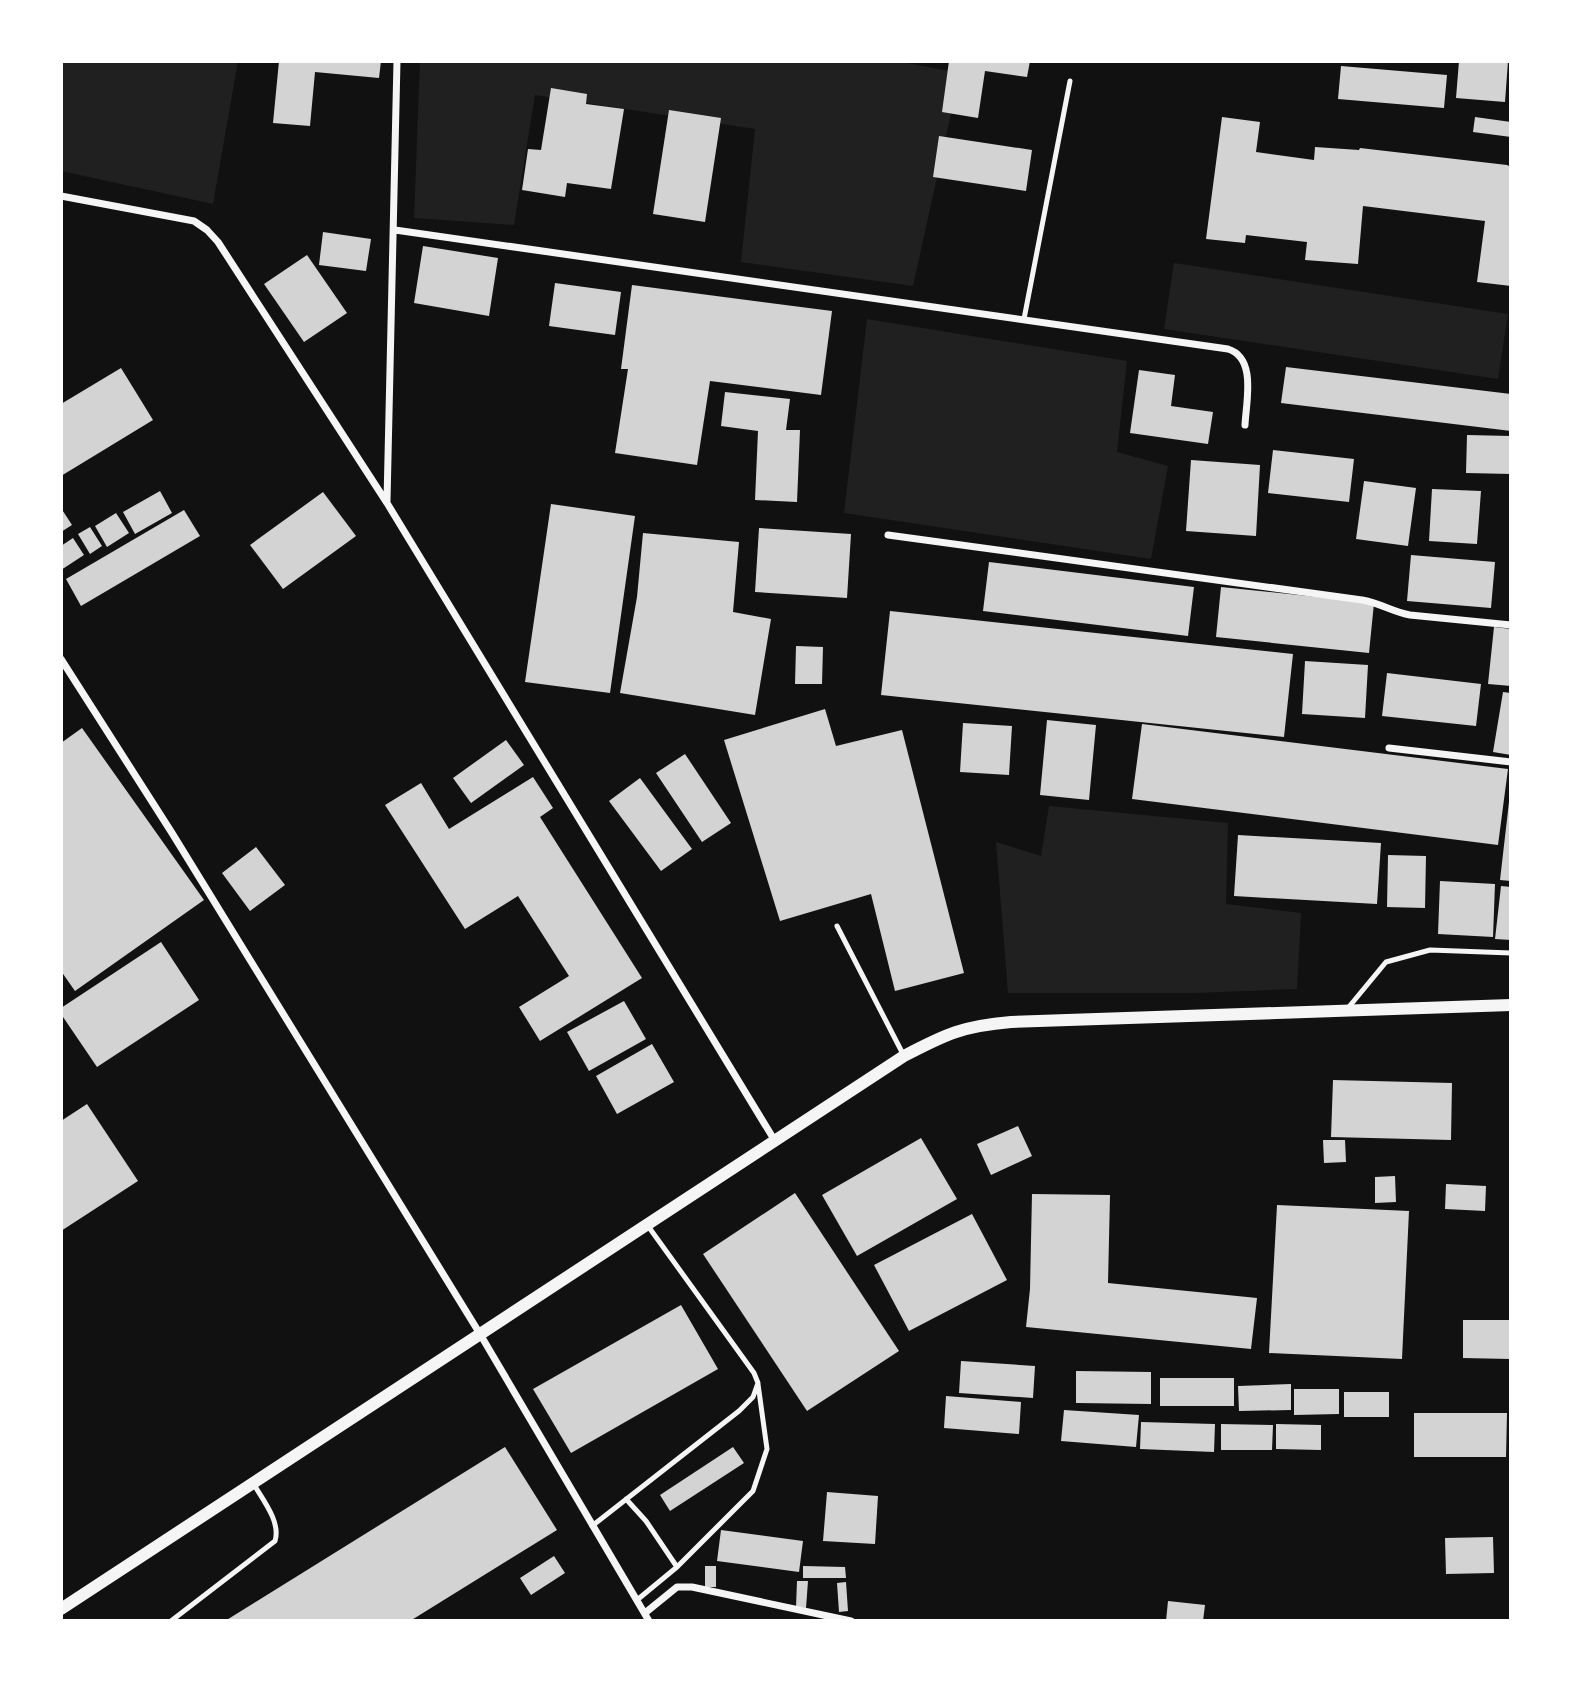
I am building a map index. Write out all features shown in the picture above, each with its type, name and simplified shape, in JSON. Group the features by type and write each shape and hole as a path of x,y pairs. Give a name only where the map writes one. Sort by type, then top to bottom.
{"street":[{"path":"387,503 397,61"},
{"path":"61,196 194,221 207,230 218,243 387,503 775,1141"},
{"path":"395,230 1237,351 1244,360 1247,374 1245,425"},
{"path":"888,535 1375,602 1398,613 1410,615 1511,625"},
{"path":"61,659 172,833 480,1334 647,1617 677,1587 692,1587 850,1621"},
{"path":"1389,748 1511,762"},
{"path":"61,1609 904,1056 947,1033 975,1025 1347,1009 1511,1005"}],"lane":[{"path":"1024,319 1070,81"},
{"path":"837,926 904,1056"},
{"path":"1347,1009 1386,962 1430,950 1511,953"},
{"path":"636,1600 677,1567 753,1491 767,1449 758,1383 754,1373 648,1224"},
{"path":"592,1526 739,1411 753,1397 758,1383"},
{"path":"171,1621 275,1541 276,1524 253,1483"},
{"path":"626,1499 646,1521 677,1567"}],"shaded area":[{"path":"61,61 238,61 213,204 61,171"},
{"path":"420,61 896,61 960,73 913,286 741,262 755,129 535,95 514,225 414,218"},
{"path":"1174,263 1508,314 1498,379 1164,329"},
{"path":"867,319 1127,361 1117,452 1168,466 1151,559 844,513"},
{"path":"1049,806 1228,823 1226,904 1301,913 1297,989 1193,993 1008,993 996,842 1041,856"}],"building":[{"path":"279,61 381,61 379,78 315,72 310,126 273,123"},
{"path":"949,61 1030,61 1027,77 985,71 978,118 942,112"},
{"path":"1459,61 1508,61 1505,102 1456,98"},
{"path":"1341,66 1447,75 1444,108 1338,99"},
{"path":"551,88 587,94 586,104 624,109 611,189 567,183 565,197 522,190 528,149 541,150"},
{"path":"669,110 721,118 705,222 653,214"},
{"path":"1222,117 1260,122 1256,152 1314,160 1315,147 1360,148 1511,167 1511,286 1477,282 1485,221 1363,206 1358,264 1305,260 1307,242 1246,235 1245,243 1206,239"},
{"path":"1475,117 1511,122 1511,137 1473,132"},
{"path":"939,136 1032,150 1026,191 933,177"},
{"path":"323,232 371,239 366,271 319,265"},
{"path":"423,246 498,258 489,316 414,303"},
{"path":"307,255 347,313 304,342 264,284"},
{"path":"555,283 621,292 615,335 549,326"},
{"path":"632,285 832,311 821,395 710,381 697,465 615,453 628,369 621,369"},
{"path":"1286,367 1511,394 1511,431 1281,403"},
{"path":"121,368 153,420 61,476 61,404"},
{"path":"1139,370 1175,375 1171,406 1213,412 1208,444 1130,433"},
{"path":"725,392 790,399 786,430 800,430 797,502 755,500 758,431 721,426"},
{"path":"1467,435 1511,436 1511,474 1466,473"},
{"path":"1273,450 1354,459 1349,502 1268,493"},
{"path":"1191,460 1260,465 1256,536 1186,531"},
{"path":"1364,481 1416,488 1408,546 1356,539"},
{"path":"1432,489 1481,491 1477,544 1429,541"},
{"path":"160,491 172,513 135,534 123,512"},
{"path":"323,492 356,536 283,589 250,545"},
{"path":"551,504 635,516 610,693 525,682"},
{"path":"61,508 72,525 61,532"},
{"path":"184,510 200,536 81,606 66,579"},
{"path":"116,513 129,533 107,547 95,526"},
{"path":"90,527 102,546 90,554 78,534"},
{"path":"759,528 851,534 847,598 755,592"},
{"path":"643,533 739,542 733,612 771,619 755,715 620,693 637,597"},
{"path":"73,538 84,555 61,570 61,546"},
{"path":"1411,555 1495,562 1491,608 1407,601"},
{"path":"989,562 1194,587 1188,636 983,611"},
{"path":"1221,587 1374,603 1369,653 1216,637"},
{"path":"890,611 1293,654 1284,737 881,695"},
{"path":"1494,627 1511,629 1511,686 1488,684"},
{"path":"796,646 823,647 822,684 795,684"},
{"path":"1305,661 1368,665 1365,718 1302,714"},
{"path":"1387,673 1481,684 1476,726 1382,716"},
{"path":"1503,692 1511,693 1511,755 1493,752"},
{"path":"825,709 836,746 902,730 964,973 895,991 871,894 780,921 724,740"},
{"path":"1047,720 1096,725 1089,800 1040,795"},
{"path":"963,723 1012,726 1009,775 960,772"},
{"path":"1142,724 1508,769 1498,845 1132,799"},
{"path":"82,728 204,900 75,991 61,971 61,743"},
{"path":"506,740 524,765 471,803 453,778"},
{"path":"685,754 731,823 702,842 656,773"},
{"path":"533,777 553,808 540,817 642,978 540,1041 519,1007 569,976 518,896 465,929 385,805 421,783 449,829"},
{"path":"640,778 692,849 661,871 609,801"},
{"path":"1511,802 1511,881 1500,880"},
{"path":"1238,835 1381,843 1377,904 1234,896"},
{"path":"256,847 285,885 250,911 222,873"},
{"path":"1388,855 1426,856 1425,908 1387,907"},
{"path":"1440,881 1495,884 1493,937 1438,934"},
{"path":"1501,886 1511,887 1511,940 1495,939"},
{"path":"161,942 199,1000 97,1067 61,1014 61,1008"},
{"path":"624,1001 646,1039 589,1071 567,1032"},
{"path":"652,1044 674,1082 617,1114 596,1076"},
{"path":"1333,1080 1452,1083 1451,1140 1331,1137"},
{"path":"87,1104 138,1181 61,1231 61,1121"},
{"path":"1018,1126 1032,1156 991,1175 977,1144"},
{"path":"921,1138 957,1199 857,1256 822,1195"},
{"path":"1323,1140 1345,1140 1346,1162 1324,1163"},
{"path":"1395,1176 1396,1202 1375,1203 1375,1177"},
{"path":"1446,1184 1486,1186 1485,1211 1445,1209"},
{"path":"795,1193 899,1351 807,1411 703,1254"},
{"path":"1032,1194 1110,1195 1108,1283 1257,1298 1251,1349 1026,1327 1030,1289"},
{"path":"1277,1205 1409,1211 1402,1359 1269,1353"},
{"path":"972,1214 1007,1280 909,1331 874,1265"},
{"path":"681,1305 718,1369 571,1453 533,1389"},
{"path":"1463,1320 1510,1320 1510,1359 1463,1358"},
{"path":"961,1361 1035,1366 1033,1398 959,1393"},
{"path":"1076,1371 1151,1372 1151,1404 1076,1403"},
{"path":"1160,1378 1234,1378 1234,1406 1160,1406"},
{"path":"1291,1384 1291,1410 1239,1411 1238,1386"},
{"path":"1294,1389 1339,1389 1339,1414 1294,1415"},
{"path":"1344,1392 1389,1392 1389,1417 1344,1417"},
{"path":"946,1396 1021,1402 1019,1434 944,1428"},
{"path":"1064,1410 1139,1415 1136,1447 1061,1441"},
{"path":"1414,1413 1507,1413 1506,1457 1414,1457"},
{"path":"1141,1422 1215,1424 1214,1452 1140,1449"},
{"path":"1221,1424 1273,1425 1272,1450 1221,1450"},
{"path":"1276,1424 1321,1425 1321,1450 1276,1449"},
{"path":"505,1447 557,1530 410,1621 225,1621"},
{"path":"733,1447 744,1463 670,1511 660,1495"},
{"path":"827,1492 878,1496 875,1544 823,1541"},
{"path":"721,1530 803,1541 799,1572 717,1561"},
{"path":"1493,1537 1494,1573 1446,1574 1445,1538"},
{"path":"554,1556 565,1573 531,1595 520,1578"},
{"path":"705,1566 716,1566 716,1587 705,1587"},
{"path":"803,1566 845,1567 846,1578 803,1578"},
{"path":"797,1581 808,1581 806,1608 796,1607"},
{"path":"846,1582 848,1611 839,1612 837,1583"},
{"path":"1168,1601 1205,1605 1203,1621 1166,1621"}]}
